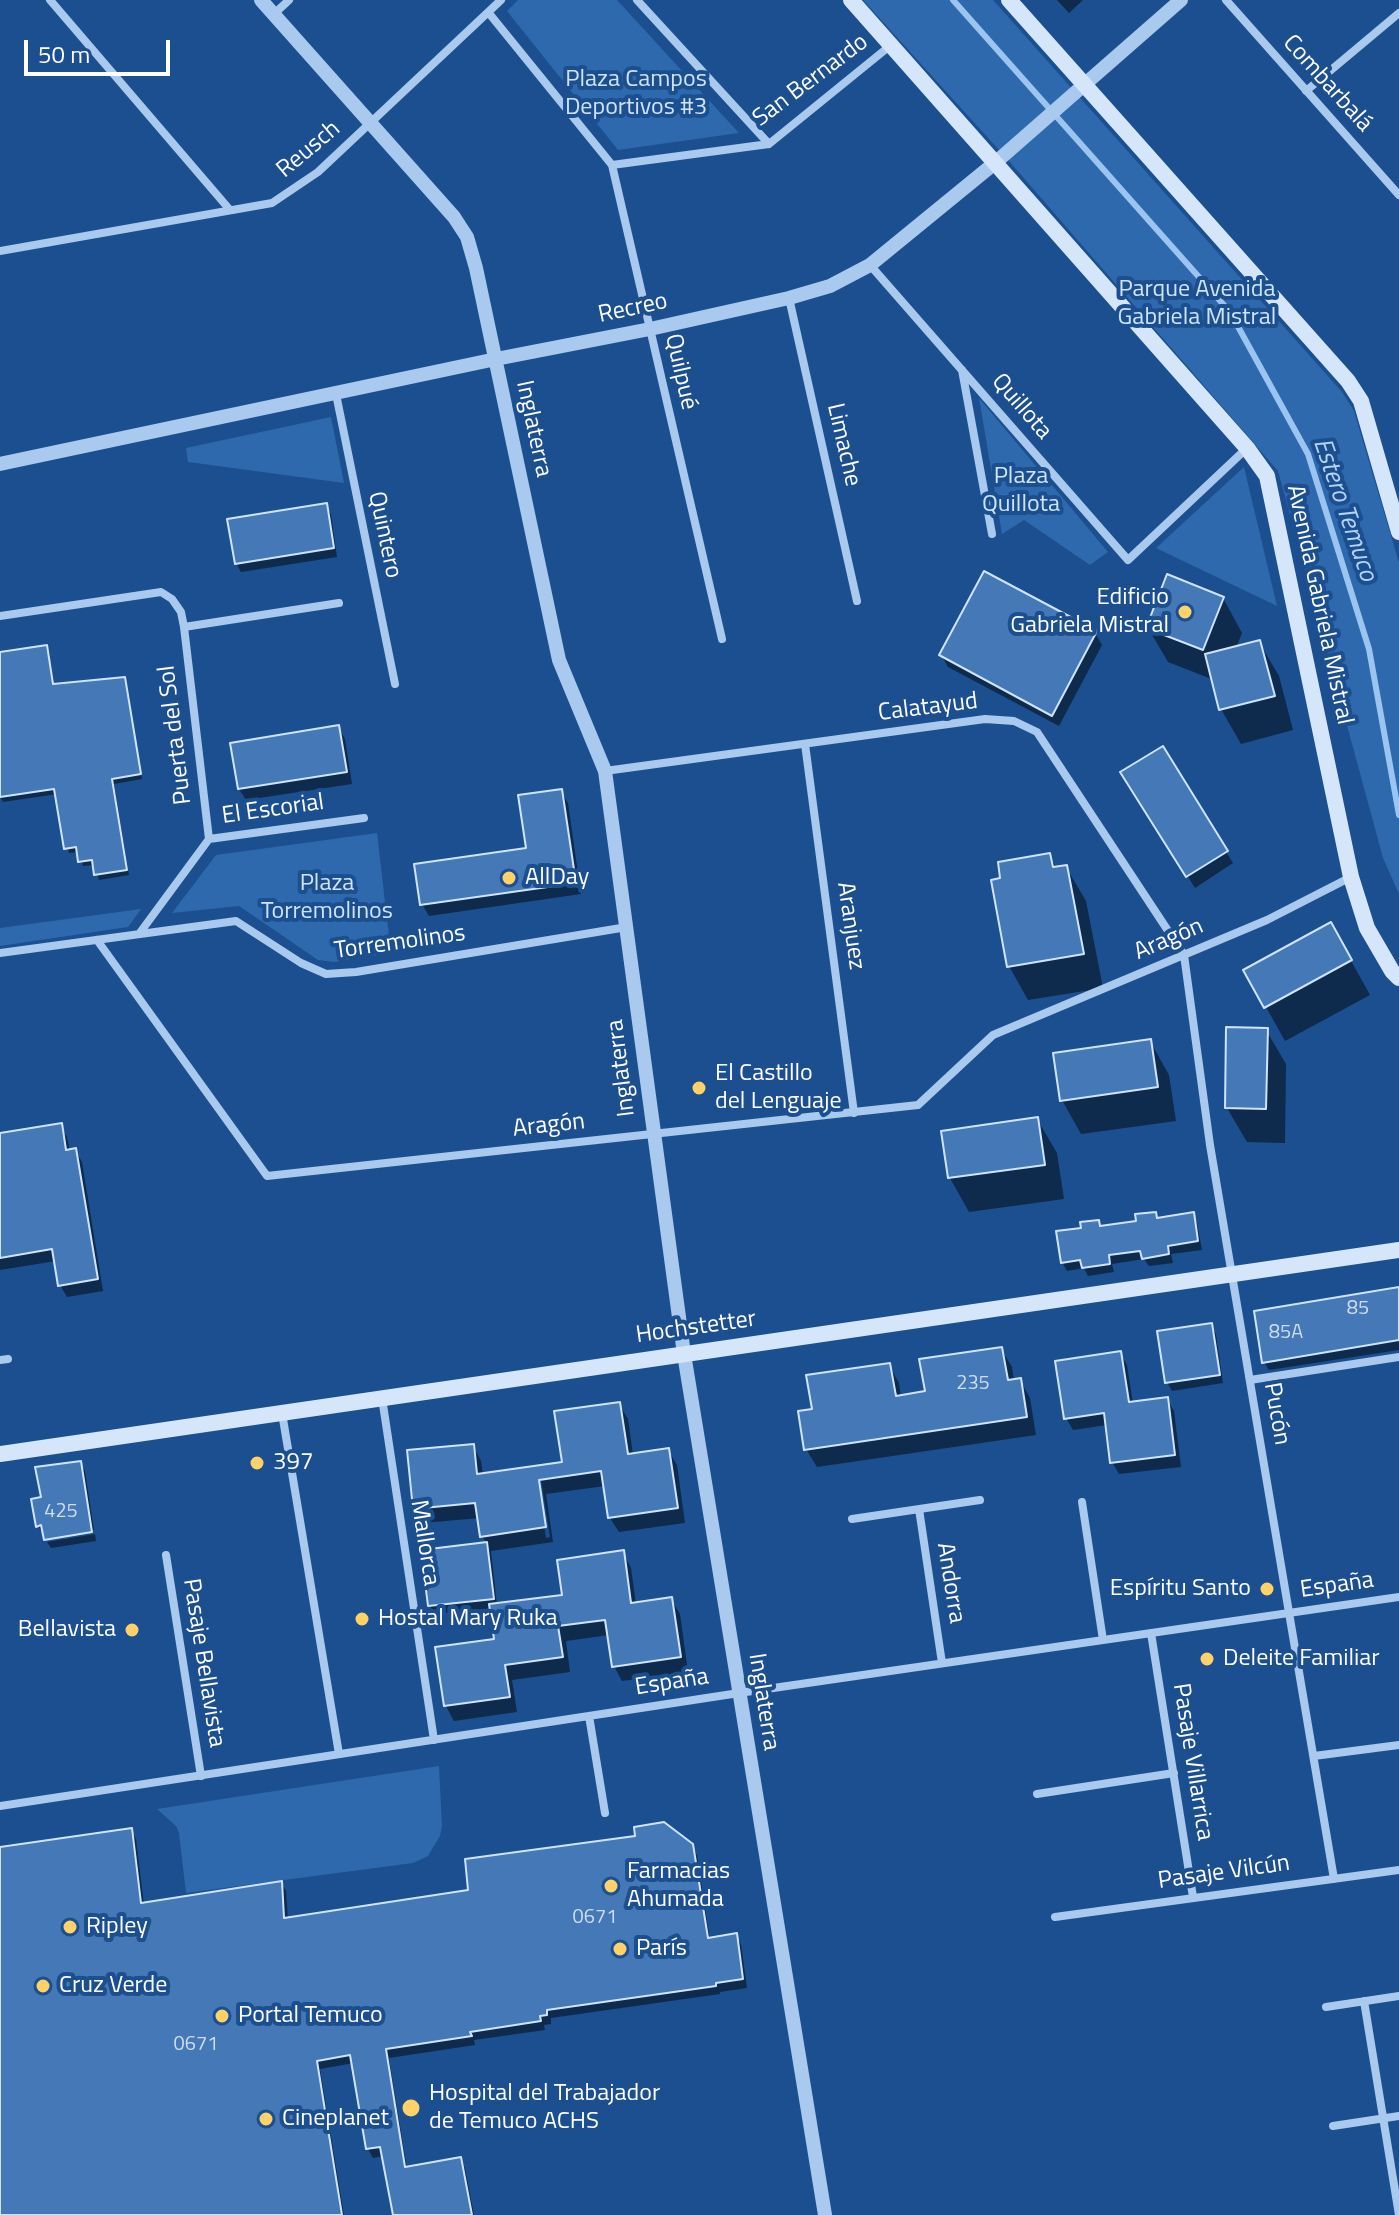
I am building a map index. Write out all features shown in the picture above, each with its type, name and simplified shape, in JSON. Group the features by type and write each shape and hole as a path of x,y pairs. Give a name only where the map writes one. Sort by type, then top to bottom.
{"main road":[{"name":"Avenida Gabriela Mistral","path":"851,0 1247,448 1267,476 1351,877 1367,928 1399,978"},
{"path":"1009,0 1079,89 1348,381 1361,401 1399,532"},
{"name":"Hochstetter","path":"0,1454 1399,1250"}],"street":[{"path":"50,0 230,210"},
{"name":"Inglaterra","path":"261,0 454,217 467,237 496,359 559,660 605,771 684,1354 825,2215"},
{"path":"274,14 289,0"},
{"name":"Reusch","path":"0,251 272,203 284,197 318,172 501,0"},
{"path":"637,0 769,144"},
{"name":"Recreo","path":"0,464 650,329 830,286 870,265 996,162 1181,0"},
{"name":"Combarbalá","path":"1226,0 1399,195"},
{"name":"Quilpué","path":"488,12 612,165 722,639"},
{"path":"1306,91 1399,13"},
{"name":"San Bernardo","path":"612,165 769,144 891,45"},
{"name":"Quillota","path":"870,265 1128,560 1247,448"},
{"name":"Limache","path":"789,298 857,601"},
{"path":"961,369 992,534"},
{"name":"Quintero","path":"336,394 395,684"},
{"path":"0,616 161,592 172,599 181,612 184,627 339,603"},
{"name":"Puerta del Sol","path":"184,627 209,839"},
{"name":"Calatayud","path":"605,771 985,719 1014,721 1037,732 1184,955"},
{"name":"Aranjuez","path":"805,744 854,1113"},
{"name":"El Escorial","path":"139,934 209,839 364,818"},
{"name":"Aragón","path":"97,940 267,1176 918,1105 993,1035 1267,920 1351,877"},
{"name":"Torremolinos","path":"0,953 236,921 301,963 326,974 356,972 627,927"},
{"name":"Pucón","path":"1184,955 1210,1145 1334,1879"},
{"path":"1250,1380 1399,1357"},
{"name":"Mallorca","path":"382,1398 434,1740"},
{"path":"282,1413 339,1754"},
{"path":"852,1519 980,1500"},
{"path":"1082,1502 1103,1640"},
{"name":"Andorra","path":"919,1509 942,1663"},
{"name":"Pasaje Bellavista","path":"166,1555 201,1776"},
{"name":"España","path":"0,1806 739,1693 1399,1597"},
{"name":"Pasaje Villarrica","path":"1151,1633 1193,1897"},
{"path":"589,1716 605,1813"},
{"path":"1314,1756 1399,1745"},
{"path":"1037,1794 1174,1773"},
{"name":"Pasaje Vilcún","path":"1055,1917 1399,1870"},
{"path":"1326,2007 1399,1996"},
{"path":"1364,2001 1399,2215"},
{"path":"1333,2126 1399,2116"}],"green space":[{"name":"Plaza Campos Deportivos #3","path":"518,0 617,0 739,133 618,150 507,11"},
{"name":"Parque Avenida Gabriela Mistral","path":"863,0 993,0 1342,392 1354,411 1399,563 1399,894 1383,858 1278,471 1009,161"},
{"name":"Plaza Quillota","path":"979,398 1108,552 1090,565 1024,520 1002,534"},
{"path":"331,417 344,483 188,462 186,448"},
{"path":"1244,467 1277,606 1156,548"},
{"name":"Plaza Torremolinos","path":"377,833 391,953 334,962 318,960 239,906 172,913 216,855"},
{"path":"141,909 128,927 0,946 0,928"},
{"path":"439,1766 440,1836 428,1856 413,1863 186,1893 179,1833 176,1826 157,1809"}],"building":[{"path":"327,503 334,548 235,564 227,519"},
{"path":"984,571 1097,631 1052,716 939,655"},
{"name":"Edificio Gabriela Mistral","path":"1167,574 1224,597 1203,650 1146,628"},
{"name":"Edificio Gabriela Mistral","path":"1260,640 1275,696 1219,710 1205,654"},
{"path":"47,645 53,684 125,677 141,774 112,779 127,870 94,875 92,860 78,862 76,847 64,849 54,789 0,797 0,652"},
{"path":"339,725 347,772 238,789 230,743"},
{"path":"1163,746 1228,851 1186,877 1120,772"},
{"path":"562,789 576,883 420,905 414,864 526,848 518,795"},
{"path":"1050,853 1053,867 1067,865 1084,954 1007,967 991,880 1000,878 998,862"},
{"path":"1331,922 1352,960 1264,1008 1243,970"},
{"path":"1226,1027 1268,1028 1266,1109 1225,1108"},
{"path":"1151,1039 1158,1087 1060,1101 1053,1053"},
{"path":"1038,1117 1045,1165 948,1178 941,1131"},
{"path":"62,1123 66,1150 76,1148 98,1279 58,1286 52,1249 0,1258 0,1133"},
{"path":"1156,1212 1157,1218 1194,1212 1198,1241 1168,1246 1169,1254 1142,1259 1140,1251 1109,1255 1110,1264 1082,1268 1080,1260 1061,1263 1056,1231 1081,1228 1080,1222 1099,1220 1100,1226 1136,1221 1135,1214"},
{"path":"1399,1287 1399,1340 1262,1363 1254,1311"},
{"path":"1212,1323 1220,1375 1165,1383 1157,1331"},
{"path":"1002,1347 1008,1380 1021,1378 1027,1417 804,1450 798,1411 812,1409 806,1375 890,1363 896,1396 925,1391 919,1359"},
{"path":"1121,1351 1129,1402 1168,1397 1175,1455 1110,1463 1104,1413 1064,1419 1055,1361"},
{"path":"620,1402 628,1454 669,1448 678,1508 608,1518 601,1471 539,1480 546,1527 480,1537 475,1503 413,1509 407,1450 474,1444 477,1474 562,1462 554,1411"},
{"path":"81,1461 92,1532 44,1540 41,1525 36,1527 31,1499 41,1497 35,1467"},
{"path":"487,1542 494,1599 428,1606 421,1550"},
{"path":"624,1550 631,1603 672,1597 681,1657 612,1667 605,1620 558,1626 563,1657 505,1665 510,1697 444,1706 435,1647 494,1639 489,1604 562,1595 557,1560"},
{"path":"664,1822 693,1844 708,1938 737,1933 743,1979 716,1983 716,1986 547,2010 547,2015 540,2016 541,2021 470,2032 472,2036 386,2049 405,2167 461,2157 472,2215 393,2215 380,2147 366,2149 350,2055 317,2061 342,2215 0,2215 0,1847 132,1828 141,1903 282,1881 284,1918 468,1890 465,1859 635,1836 634,1827"}],"waterway":[{"name":"Estero Temuco","path":"953,0 1230,312 1308,454 1369,649 1399,815"}],"place":[{"name":"Edificio Gabriela Mistral","path":"1185,612"},
{"name":"AllDay","path":"509,878"},
{"name":"El Castillo del Lenguaje","path":"699,1088"},
{"name":"397","path":"257,1463"},
{"name":"Espíritu Santo","path":"1267,1589"},
{"name":"Hostal Mary Ruka","path":"362,1619"},
{"name":"Bellavista","path":"132,1630"},
{"name":"Deleite Familiar","path":"1207,1659"},
{"name":"Farmacias Ahumada","path":"611,1886"},
{"name":"Ripley","path":"70,1927"},
{"name":"París","path":"620,1949"},
{"name":"Cruz Verde","path":"43,1986"},
{"name":"Portal Temuco","path":"222,2016"},
{"name":"Hospital del Trabajador de Temuco ACHS","path":"411,2108"},
{"name":"Cineplanet","path":"266,2119"}]}
